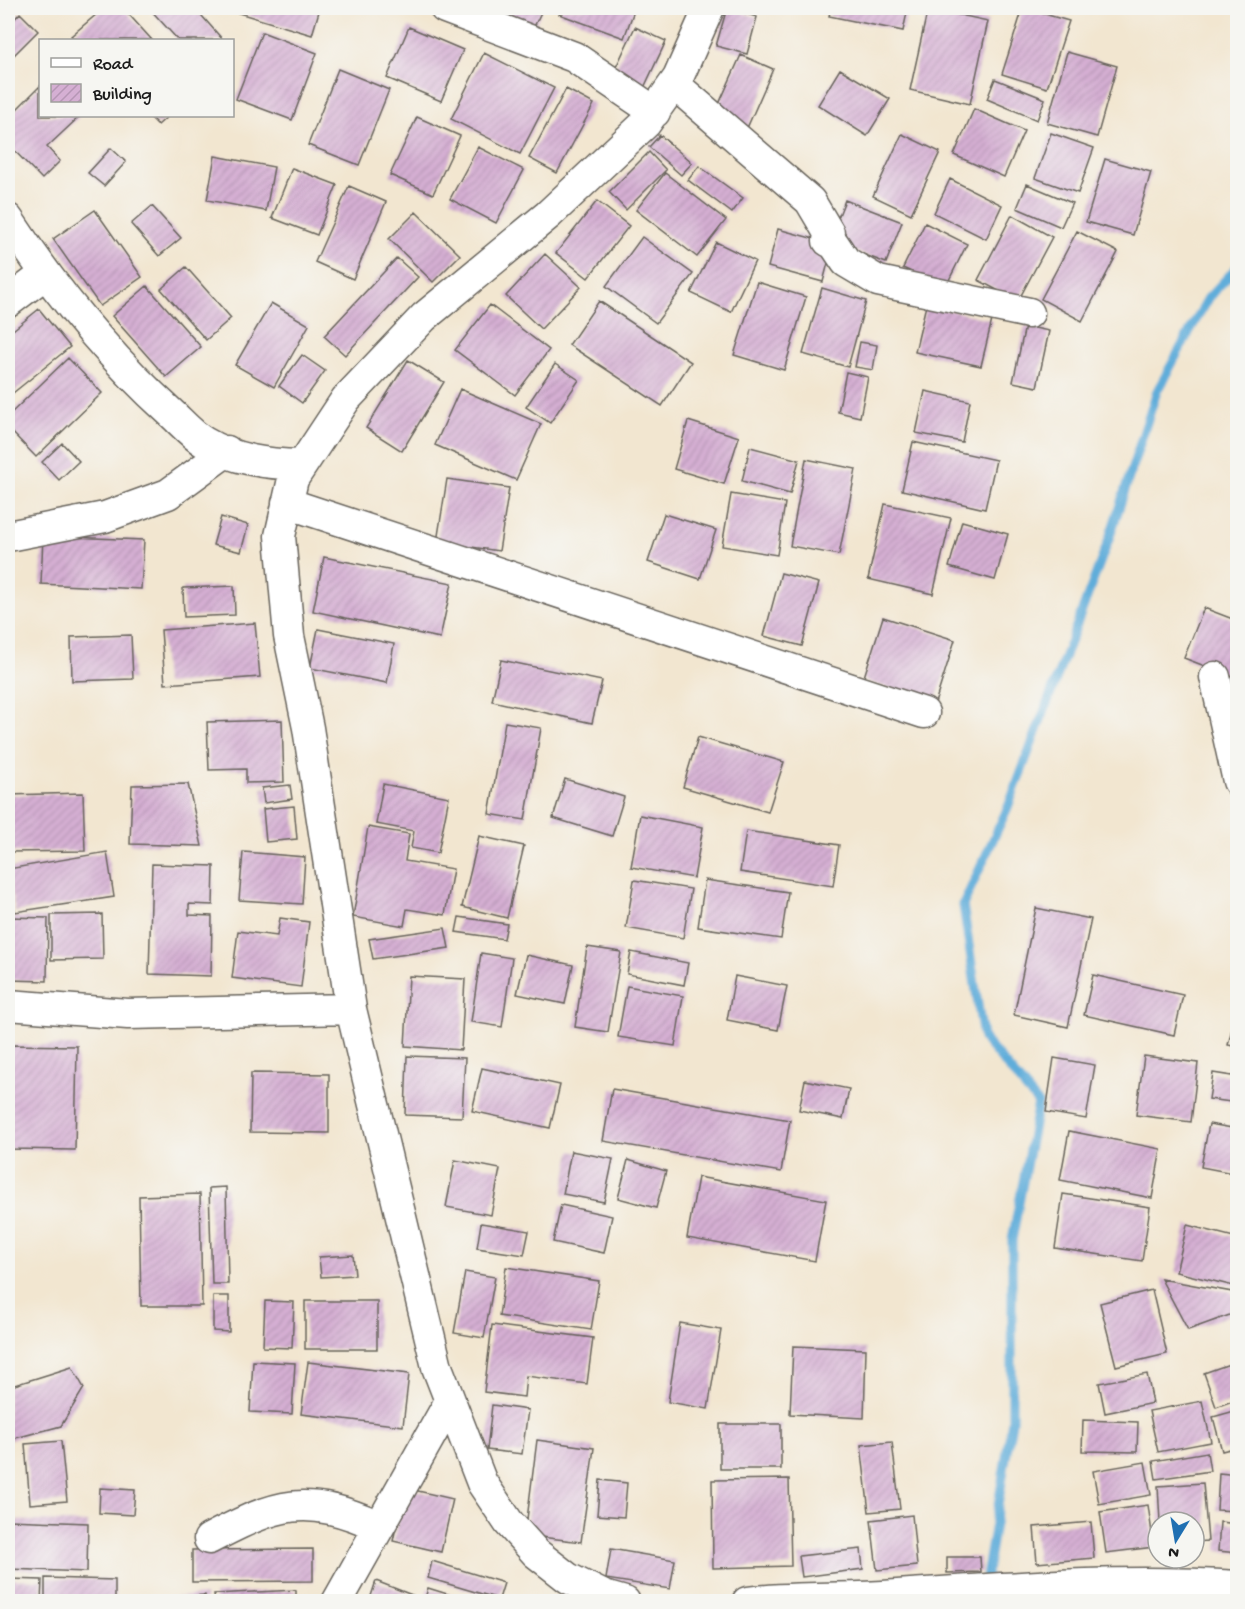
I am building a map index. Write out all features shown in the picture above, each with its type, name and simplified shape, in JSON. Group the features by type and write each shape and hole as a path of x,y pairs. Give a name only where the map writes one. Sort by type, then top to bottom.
{"street":[{"path":"445,8 574,57 655,112"},
{"path":"625,1602 604,1596 568,1578 536,1553 509,1523 482,1483 437,1367 351,1009 310,739 289,636 280,536 293,479 346,399 424,317 548,215 655,112 674,84 693,49 709,8"},
{"path":"674,84 810,201 829,233 828,242 834,244 846,262 878,281 1029,313"},
{"path":"8,219 45,274 140,384 204,442 258,464 301,465"},
{"path":"8,302 45,274"},
{"path":"8,536 105,517 168,494 227,451"},
{"path":"287,503 924,713"},
{"path":"1215,677 1238,781"},
{"path":"8,1005 128,1014 351,1009"},
{"path":"337,1602 450,1401"},
{"path":"209,1539 250,1518 286,1506 320,1505 349,1513 379,1526"},
{"path":"747,1602 881,1596 1018,1586 1184,1582 1238,1586"}],"building":[{"path":"104,8 123,8 151,39 75,39 71,36"},
{"path":"149,8 195,8 222,39 177,39"},
{"path":"222,8 320,8 312,35"},
{"path":"490,8 543,8 532,31 489,11"},
{"path":"561,8 635,8 624,38 559,14"},
{"path":"727,8 757,17 747,54 716,46"},
{"path":"787,8 807,8 806,12"},
{"path":"831,8 908,8 903,31 829,16"},
{"path":"928,8 988,21 970,104 910,90"},
{"path":"1023,8 1069,21 1047,88 1002,74"},
{"path":"20,13 38,31 9,60 8,26"},
{"path":"409,27 463,50 441,101 387,78"},
{"path":"635,27 666,41 642,92 611,78"},
{"path":"262,32 317,53 292,120 236,99"},
{"path":"1067,52 1117,66 1097,137 1047,123"},
{"path":"484,53 554,88 520,154 451,119"},
{"path":"741,55 773,69 747,128 715,113"},
{"path":"338,69 389,90 359,165 308,145"},
{"path":"840,69 890,99 867,136 818,105"},
{"path":"995,79 1045,99 1037,120 987,99"},
{"path":"39,87 39,117 79,117 47,147 60,161 42,179 8,144 8,118"},
{"path":"566,89 594,104 557,173 529,158"},
{"path":"974,109 1024,131 1004,177 954,155"},
{"path":"150,117 167,117 158,125"},
{"path":"417,117 460,136 433,194 390,175"},
{"path":"1051,133 1094,148 1078,193 1035,178"},
{"path":"902,134 940,152 911,214 873,196"},
{"path":"660,135 692,163 681,175 649,147"},
{"path":"478,147 524,170 496,223 450,199"},
{"path":"111,148 126,162 104,186 88,173"},
{"path":"649,152 666,170 626,210 609,192"},
{"path":"215,156 274,167 266,211 207,200"},
{"path":"1105,159 1151,172 1133,235 1086,222"},
{"path":"699,166 743,198 732,213 688,180"},
{"path":"292,168 337,185 317,235 272,218"},
{"path":"665,173 726,220 697,257 636,210"},
{"path":"950,179 1002,205 986,239 934,213"},
{"path":"1027,184 1072,203 1061,227 1017,208"},
{"path":"349,186 386,202 353,279 315,262"},
{"path":"845,200 902,222 886,263 829,241"},
{"path":"597,201 629,226 588,278 556,253"},
{"path":"152,206 181,238 159,256 131,224"},
{"path":"95,210 142,277 100,306 53,239"},
{"path":"416,212 460,255 433,282 389,239"},
{"path":"1012,215 1052,237 1018,301 978,280"},
{"path":"925,223 967,244 945,288 903,268"},
{"path":"778,229 833,244 823,282 768,267"},
{"path":"1077,231 1118,252 1082,321 1041,299"},
{"path":"642,237 693,274 656,323 606,286"},
{"path":"716,242 755,261 731,312 691,293"},
{"path":"545,254 581,287 541,329 506,296"},
{"path":"397,258 418,277 345,355 324,336"},
{"path":"186,267 231,318 206,340 161,289"},
{"path":"757,282 806,297 784,370 734,355"},
{"path":"147,286 201,347 166,377 112,316"},
{"path":"822,288 866,301 848,367 803,354"},
{"path":"599,301 691,362 662,406 569,345"},
{"path":"271,303 309,325 274,387 235,365"},
{"path":"490,305 549,350 515,395 455,350"},
{"path":"926,305 992,320 981,366 915,352"},
{"path":"39,309 70,347 8,397 8,334"},
{"path":"1025,326 1049,331 1037,387 1013,382"},
{"path":"860,342 877,345 873,370 855,367"},
{"path":"302,355 325,371 302,403 279,386"},
{"path":"68,358 102,393 36,457 8,428 8,416"},
{"path":"408,360 444,382 402,451 366,428"},
{"path":"555,364 579,380 550,423 526,407"},
{"path":"846,372 868,377 860,417 838,412"},
{"path":"460,389 541,424 516,480 435,445"},
{"path":"925,391 970,401 962,442 916,433"},
{"path":"688,421 739,437 724,484 674,469"},
{"path":"913,442 996,460 985,509 902,490"},
{"path":"62,443 79,461 59,480 42,462"},
{"path":"750,447 799,460 790,494 742,481"},
{"path":"806,459 856,469 839,555 790,546"},
{"path":"447,479 509,488 499,551 437,542"},
{"path":"731,494 785,503 777,555 722,546"},
{"path":"885,504 951,518 933,594 868,579"},
{"path":"664,514 716,530 700,579 648,562"},
{"path":"221,517 248,525 241,552 213,545"},
{"path":"962,521 1008,534 995,580 949,567"},
{"path":"43,536 144,540 141,589 41,584"},
{"path":"324,557 452,583 440,638 313,611"},
{"path":"781,573 819,583 802,646 764,636"},
{"path":"234,586 235,615 184,617 183,588"},
{"path":"1204,608 1238,621 1238,679 1184,658"},
{"path":"883,617 955,640 935,703 863,680"},
{"path":"255,623 260,677 165,684 161,630"},
{"path":"318,629 394,644 387,683 310,668"},
{"path":"131,635 133,679 72,681 71,637"},
{"path":"501,660 602,681 592,723 492,701"},
{"path":"282,720 284,782 246,783 246,769 209,770 207,722"},
{"path":"505,722 541,728 525,820 489,814"},
{"path":"698,737 784,762 768,812 683,787"},
{"path":"565,779 624,797 612,836 553,818"},
{"path":"188,784 202,846 130,844 132,785"},
{"path":"383,784 449,797 438,853 411,848 414,831 376,824"},
{"path":"290,785 292,799 264,803 262,788"},
{"path":"83,793 85,851 10,852 8,795"},
{"path":"294,806 297,839 266,842 263,809"},
{"path":"640,815 703,827 694,878 631,867"},
{"path":"368,827 409,834 405,861 453,869 445,915 407,909 404,926 353,917"},
{"path":"746,831 839,845 833,886 740,872"},
{"path":"479,836 524,846 507,918 462,907"},
{"path":"107,852 114,897 15,912 8,869"},
{"path":"243,852 305,857 302,904 239,900"},
{"path":"152,864 214,866 213,905 189,904 189,915 212,916 211,976 149,974"},
{"path":"634,880 691,889 683,938 626,928"},
{"path":"705,880 788,892 781,939 698,927"},
{"path":"1036,908 1091,919 1068,1027 1014,1015"},
{"path":"102,914 103,959 51,960 51,915"},
{"path":"8,917 48,918 47,981 8,980"},
{"path":"459,917 507,924 504,939 456,932"},
{"path":"280,918 309,922 301,987 232,978 238,931 277,936"},
{"path":"445,928 449,948 373,959 369,939"},
{"path":"587,947 621,952 608,1032 575,1027"},
{"path":"631,952 688,963 684,985 627,974"},
{"path":"481,953 512,958 502,1027 471,1022"},
{"path":"526,955 573,965 565,1004 517,994"},
{"path":"1093,975 1183,995 1174,1035 1084,1015"},
{"path":"409,976 465,979 461,1050 405,1046"},
{"path":"735,976 787,986 778,1030 727,1020"},
{"path":"627,986 683,996 675,1046 618,1037"},
{"path":"1238,1008 1238,1047 1228,1045"},
{"path":"8,1045 77,1046 75,1150 8,1149"},
{"path":"407,1056 465,1058 462,1117 405,1115"},
{"path":"1144,1056 1198,1063 1191,1122 1136,1115"},
{"path":"1054,1058 1095,1065 1086,1119 1046,1112"},
{"path":"482,1068 560,1085 550,1128 472,1111"},
{"path":"251,1073 329,1074 329,1133 250,1132"},
{"path":"1213,1073 1238,1077 1238,1103 1209,1099"},
{"path":"805,1080 849,1089 843,1119 799,1110"},
{"path":"612,1089 790,1120 781,1172 603,1141"},
{"path":"1209,1124 1238,1129 1238,1174 1201,1167"},
{"path":"1069,1131 1161,1149 1152,1198 1060,1180"},
{"path":"571,1151 613,1159 604,1202 563,1194"},
{"path":"455,1160 500,1169 491,1215 446,1207"},
{"path":"628,1160 666,1171 656,1208 618,1198"},
{"path":"698,1177 826,1200 815,1261 687,1238"},
{"path":"226,1187 228,1284 212,1284 209,1188"},
{"path":"200,1194 202,1306 141,1306 139,1196"},
{"path":"1063,1194 1150,1207 1142,1261 1055,1248"},
{"path":"561,1205 612,1216 604,1253 553,1242"},
{"path":"481,1223 529,1231 524,1255 477,1248"},
{"path":"1187,1225 1238,1238 1238,1287 1176,1272"},
{"path":"353,1255 355,1275 321,1277 319,1257"},
{"path":"506,1267 599,1281 591,1330 499,1316"},
{"path":"465,1272 495,1277 484,1338 454,1333"},
{"path":"1161,1279 1232,1292 1238,1312 1188,1330"},
{"path":"1152,1290 1167,1354 1116,1366 1100,1303"},
{"path":"213,1296 229,1296 229,1332 213,1331"},
{"path":"265,1301 294,1302 292,1348 263,1347"},
{"path":"305,1301 377,1301 377,1349 305,1349"},
{"path":"680,1323 721,1330 708,1409 668,1402"},
{"path":"492,1325 593,1338 587,1384 526,1376 524,1397 484,1392"},
{"path":"793,1346 866,1349 864,1418 790,1414"},
{"path":"253,1361 295,1363 292,1414 250,1412"},
{"path":"1238,1361 1238,1399 1216,1407 1204,1373"},
{"path":"308,1362 409,1374 403,1426 301,1414"},
{"path":"72,1367 84,1388 61,1426 8,1440 8,1387"},
{"path":"1147,1374 1153,1403 1105,1413 1099,1383"},
{"path":"1202,1401 1211,1442 1158,1452 1149,1411"},
{"path":"492,1405 528,1410 522,1454 487,1450"},
{"path":"1238,1410 1238,1447 1222,1451 1213,1417"},
{"path":"1083,1420 1138,1422 1137,1452 1082,1451"},
{"path":"720,1424 781,1424 781,1469 720,1469"},
{"path":"537,1440 594,1448 581,1542 525,1535"},
{"path":"61,1441 67,1501 30,1504 25,1444"},
{"path":"892,1442 900,1509 869,1512 861,1445"},
{"path":"1207,1452 1210,1471 1156,1479 1153,1461"},
{"path":"1145,1462 1151,1495 1099,1504 1093,1471"},
{"path":"1219,1473 1238,1475 1238,1511 1217,1510"},
{"path":"789,1479 791,1566 713,1568 712,1480"},
{"path":"600,1480 627,1483 624,1517 597,1515"},
{"path":"1203,1483 1205,1510 1159,1510 1158,1486"},
{"path":"100,1488 135,1490 133,1515 99,1513"},
{"path":"405,1488 453,1499 441,1552 393,1541"},
{"path":"1148,1505 1146,1548 1106,1553 1100,1512"},
{"path":"912,1515 917,1566 877,1570 871,1520"},
{"path":"1206,1518 1208,1541 1206,1541"},
{"path":"8,1520 88,1523 87,1572 8,1569"},
{"path":"1091,1522 1094,1558 1037,1563 1034,1527"},
{"path":"1220,1522 1238,1524 1238,1553 1218,1551"},
{"path":"313,1549 313,1581 192,1582 192,1550"},
{"path":"611,1549 675,1560 670,1589 606,1579"},
{"path":"861,1549 863,1569 802,1577 799,1556"},
{"path":"947,1557 980,1557 981,1572 947,1573"},
{"path":"432,1561 504,1583 499,1599 428,1578"},
{"path":"45,1578 115,1580 115,1602 45,1602"},
{"path":"8,1579 42,1580 41,1602 8,1602"},
{"path":"376,1581 417,1597 415,1602 369,1602"},
{"path":"428,1588 470,1601 470,1602 424,1602"},
{"path":"296,1590 296,1602 215,1602 214,1594"},
{"path":"205,1595 206,1602 141,1602 141,1600"}],"waterway":[{"path":"985,1584 1012,1421 1012,1240 1038,1103 983,1038 963,905 1008,807 1109,539 1157,391 1208,298 1238,266"}]}
